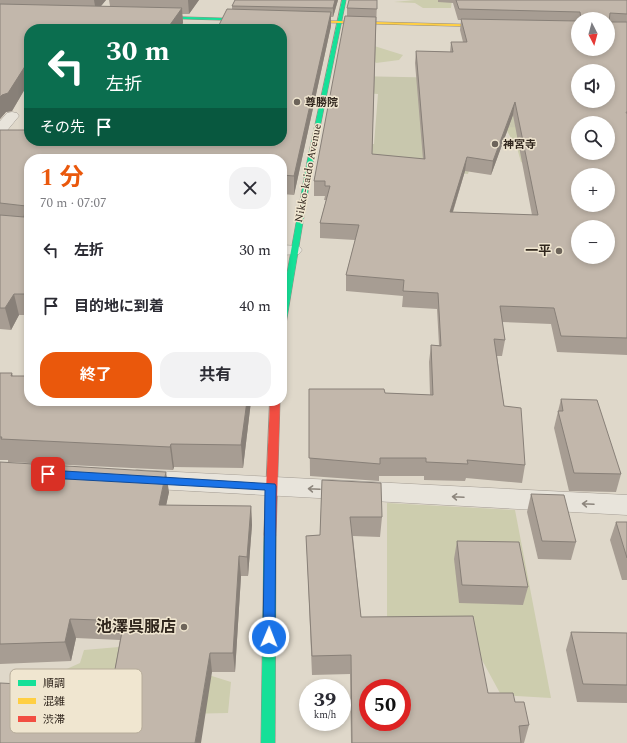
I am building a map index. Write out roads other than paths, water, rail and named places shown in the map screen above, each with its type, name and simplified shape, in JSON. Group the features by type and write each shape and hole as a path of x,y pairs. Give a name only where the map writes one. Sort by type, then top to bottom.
{"main road":[{"name":"Nikko-kaido Avenue","path":"287,250 344,0"},
{"path":"147,17 262,20"},
{"path":"293,20 500,26"},
{"path":"268,743 271,486 276,406"}],"street":[{"path":"0,130 12,116"},
{"path":"112,478 627,505"}],"place":[{"name":"尊勝院","path":"297,102"},
{"name":"神宮寺","path":"495,144"},
{"name":"一平","path":"559,251"},
{"name":"池澤呉服店","path":"184,627"}]}
